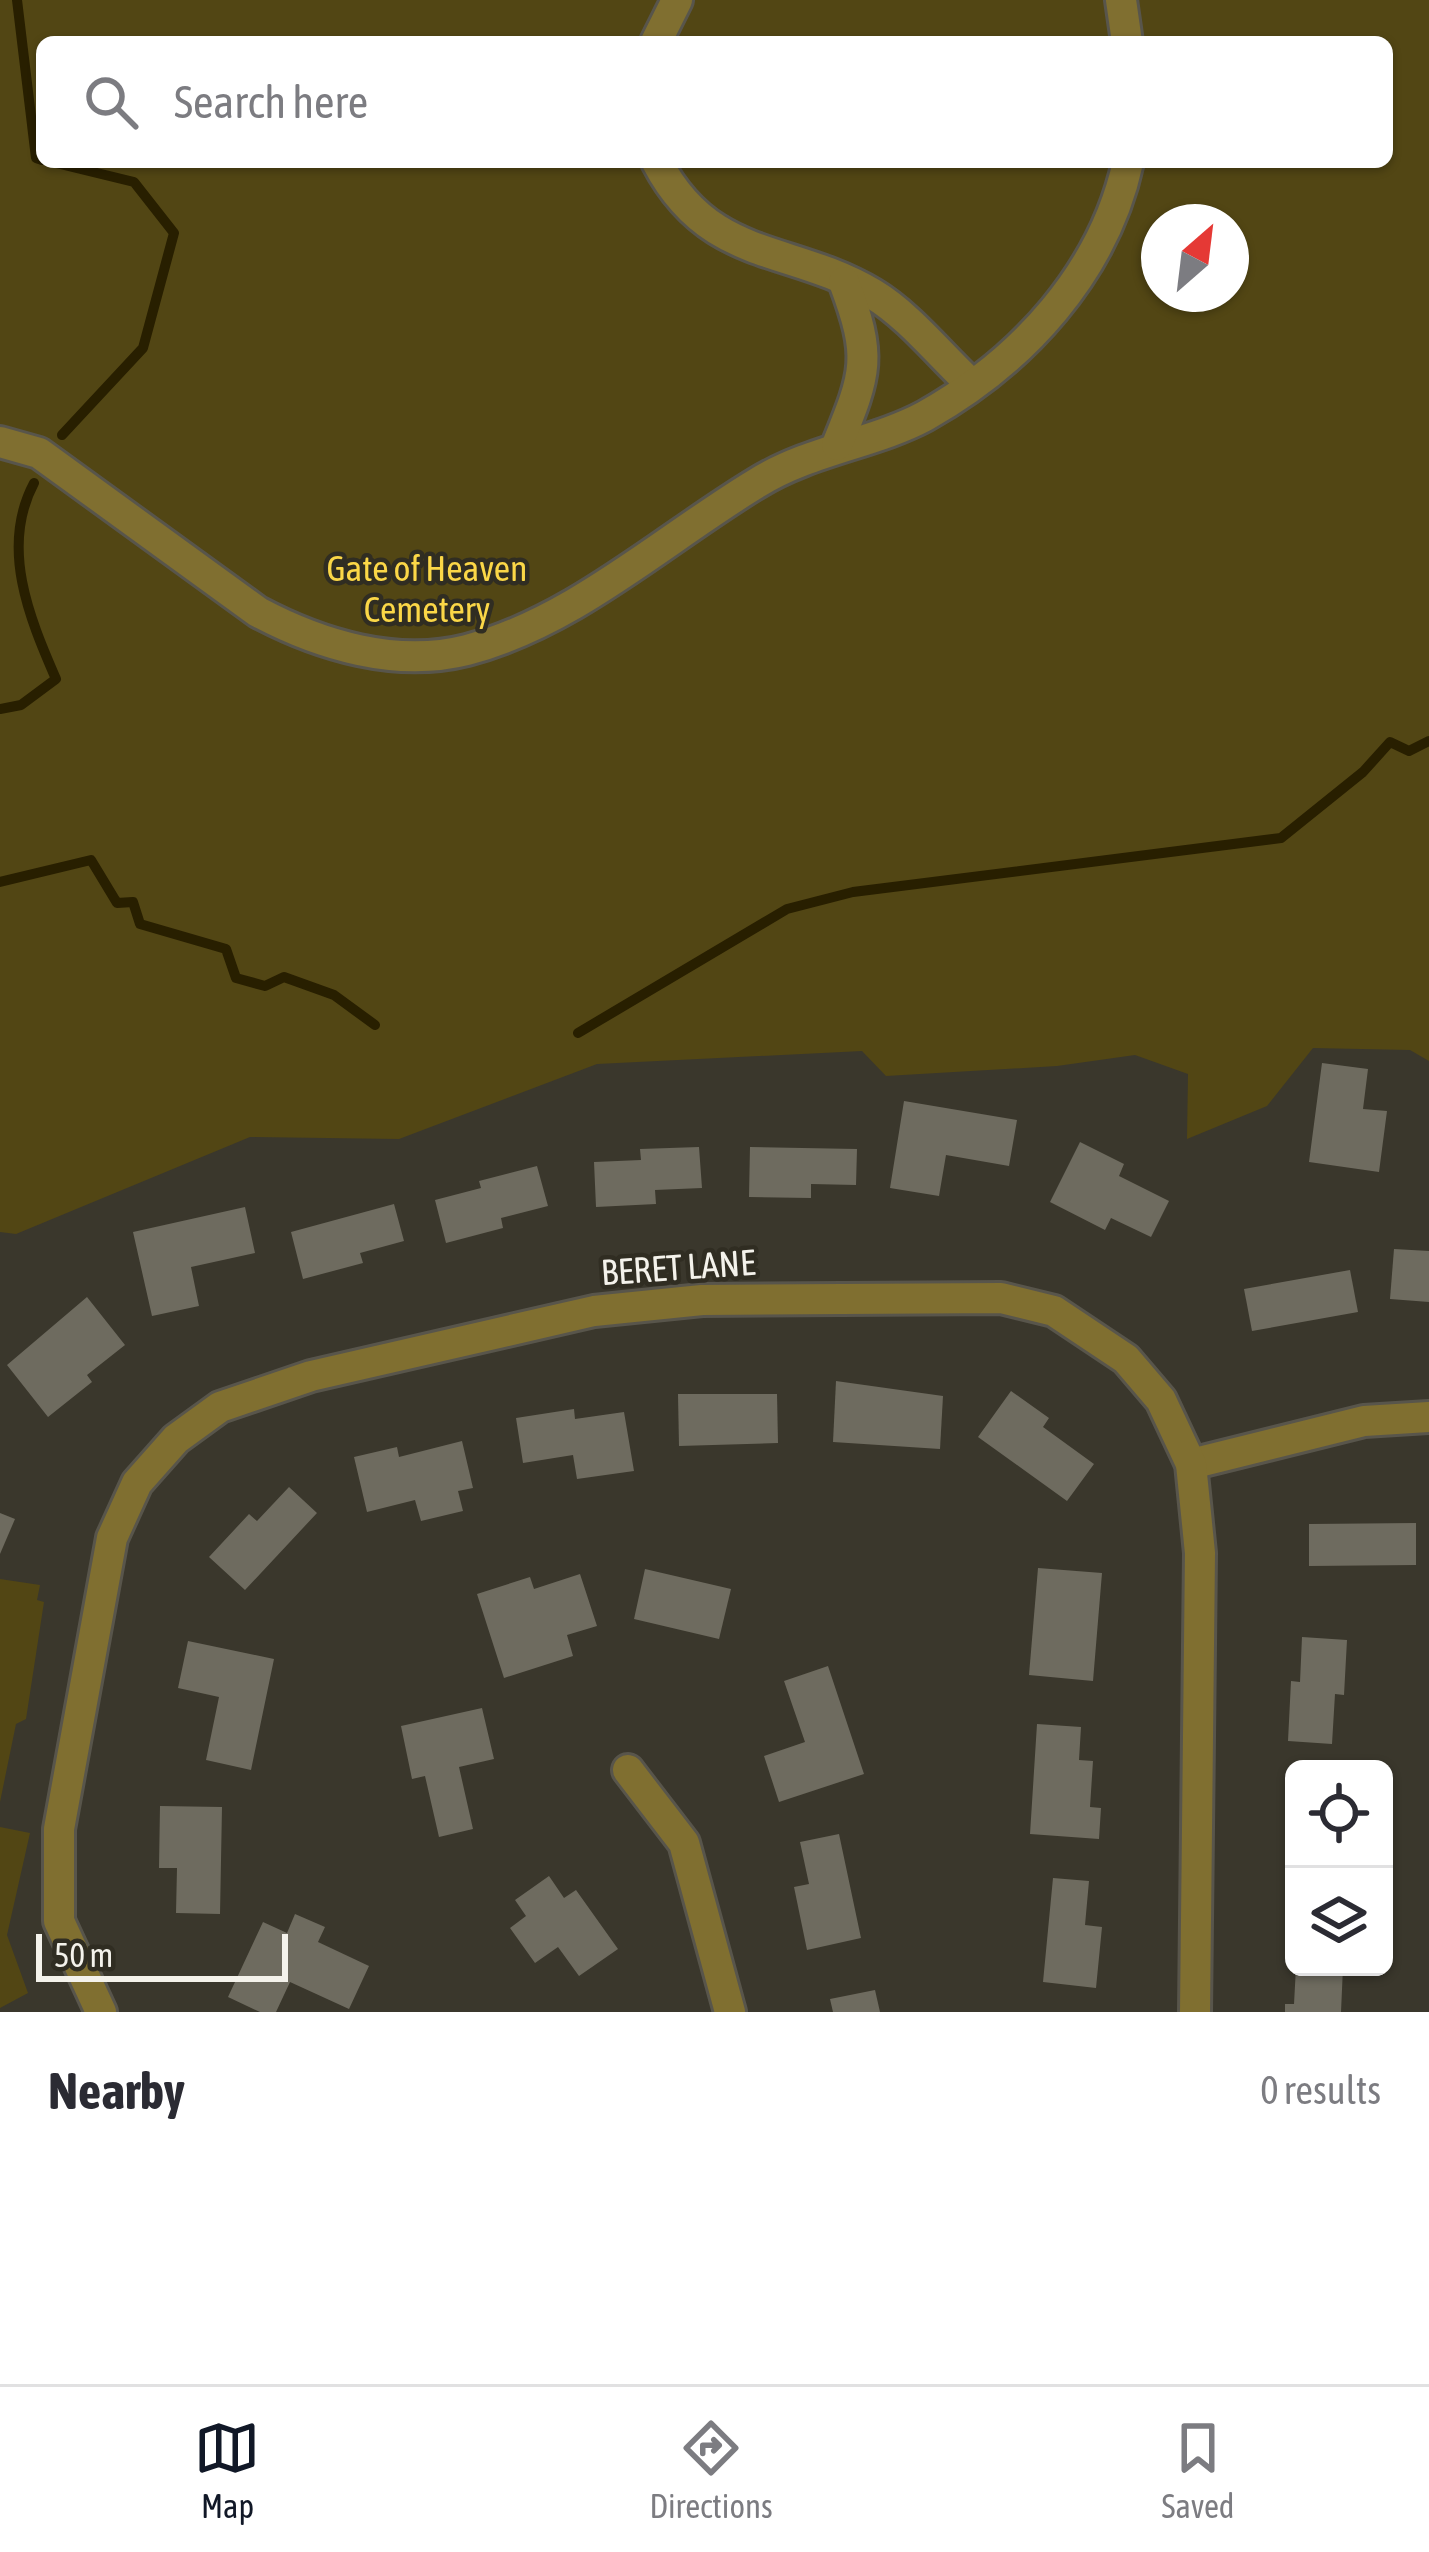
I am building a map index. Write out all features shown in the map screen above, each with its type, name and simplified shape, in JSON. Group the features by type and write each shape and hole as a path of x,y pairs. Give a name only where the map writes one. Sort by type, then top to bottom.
{"street":[{"path":"659,36 677,0"},
{"path":"1121,0 1126,36"},
{"path":"660,168 674,195 708,227 754,251 875,295 970,383"},
{"path":"0,442 39,453 275,621 345,647 394,656 465,651 543,622 761,480 837,445 923,417 970,383 1044,326 1094,258 1119,206 1127,168"},
{"path":"837,445 865,369 865,344 844,282"},
{"name":"BERET LANE","path":"101,2012 59,1921 59,1829 112,1538 137,1484 176,1439 220,1407 311,1376 594,1311 702,1300 1000,1298 1054,1311 1126,1359 1161,1400 1190,1464 1200,1553 1195,2012"},
{"path":"1190,1464 1364,1421 1429,1417"},
{"path":"628,1770 684,1843 730,2012"}],"green space":[{"name":"Gate of Heaven Cemetery","path":"0,0 1429,0 1429,1061 1410,1050 1313,1048 1267,1106 1187,1139 1188,1074 1135,1055 1057,1066 886,1076 862,1051 597,1064 399,1139 250,1137 16,1234 0,1232"},
{"path":"0,1579 40,1585 37,1600 44,1602 26,1719 16,1724 0,1802"},
{"path":"0,1827 30,1833 7,1935 28,1993 0,2008"}],"building":[{"path":"1322,1063 1368,1069 1363,1109 1387,1111 1379,1172 1309,1162"},
{"path":"904,1101 1017,1120 1009,1166 946,1155 939,1196 890,1188"},
{"path":"1080,1142 1124,1164 1119,1176 1169,1201 1151,1237 1111,1218 1105,1230 1050,1202"},
{"path":"699,1147 702,1188 655,1190 656,1204 596,1207 594,1162 641,1160 640,1149"},
{"path":"750,1147 857,1149 856,1185 811,1184 811,1198 749,1197"},
{"path":"537,1166 548,1206 501,1218 503,1228 446,1243 435,1200 481,1188 479,1181"},
{"path":"394,1204 404,1241 360,1253 363,1263 303,1279 291,1232"},
{"path":"245,1207 255,1253 191,1267 199,1306 152,1316 133,1232"},
{"path":"1394,1249 1429,1251 1429,1302 1390,1299"},
{"path":"1350,1270 1358,1312 1252,1331 1244,1289"},
{"path":"87,1297 125,1345 87,1375 92,1382 48,1417 7,1365"},
{"path":"836,1381 943,1396 940,1449 833,1442"},
{"path":"1011,1391 1049,1418 1043,1427 1094,1464 1067,1501 978,1437"},
{"path":"678,1394 777,1394 778,1443 679,1446"},
{"path":"574,1409 575,1419 624,1412 634,1471 577,1479 573,1455 523,1463 516,1418"},
{"path":"462,1441 473,1488 458,1491 463,1511 421,1521 415,1500 367,1512 354,1457 397,1447 399,1457"},
{"path":"289,1487 317,1513 245,1590 209,1557 249,1514 257,1521"},
{"path":"0,1513 15,1519 0,1554"},
{"path":"1416,1523 1416,1565 1309,1566 1309,1524"},
{"path":"1038,1568 1102,1573 1093,1681 1029,1675"},
{"path":"645,1569 731,1589 719,1639 634,1619"},
{"path":"580,1574 597,1626 567,1635 573,1656 504,1678 477,1594 530,1577 534,1589"},
{"path":"1302,1637 1347,1640 1344,1695 1335,1694 1332,1744 1288,1741 1291,1681 1300,1682"},
{"path":"188,1641 274,1659 251,1770 206,1760 219,1697 178,1688"},
{"path":"828,1666 864,1774 779,1802 764,1756 805,1742 784,1681"},
{"path":"482,1708 494,1759 459,1767 473,1829 439,1837 425,1776 412,1779 401,1726"},
{"path":"1037,1724 1081,1727 1079,1760 1093,1761 1090,1807 1101,1808 1099,1839 1030,1834"},
{"path":"160,1806 222,1807 220,1914 176,1913 177,1868 159,1868"},
{"path":"839,1834 861,1938 807,1950 794,1887 809,1884 800,1842"},
{"path":"549,1876 564,1898 576,1890 618,1949 579,1976 558,1947 535,1963 510,1928 526,1916 515,1900"},
{"path":"1053,1878 1089,1881 1085,1925 1102,1927 1096,1988 1043,1982"},
{"path":"295,1914 325,1927 318,1942 369,1966 349,2009 290,1982 276,2012 260,2012 228,1997 263,1922 287,1933"},
{"path":"1296,1976 1343,1976 1341,2012 1285,2012 1285,2004 1294,2004"},
{"path":"875,1990 880,2012 833,2012 830,1999"}],"waterway":[{"path":"17,0 36,158"},
{"path":"62,435 143,348 174,233 134,182 77,168"},
{"path":"0,709 21,705 56,679 28,607 19,557 24,507 34,483"},
{"path":"578,1033 787,909 853,892 1281,838 1363,772 1390,742 1409,751 1429,741"},
{"path":"0,882 91,860 117,903 133,902 140,924 226,949 236,978 265,986 284,977 334,995 375,1025"}]}
